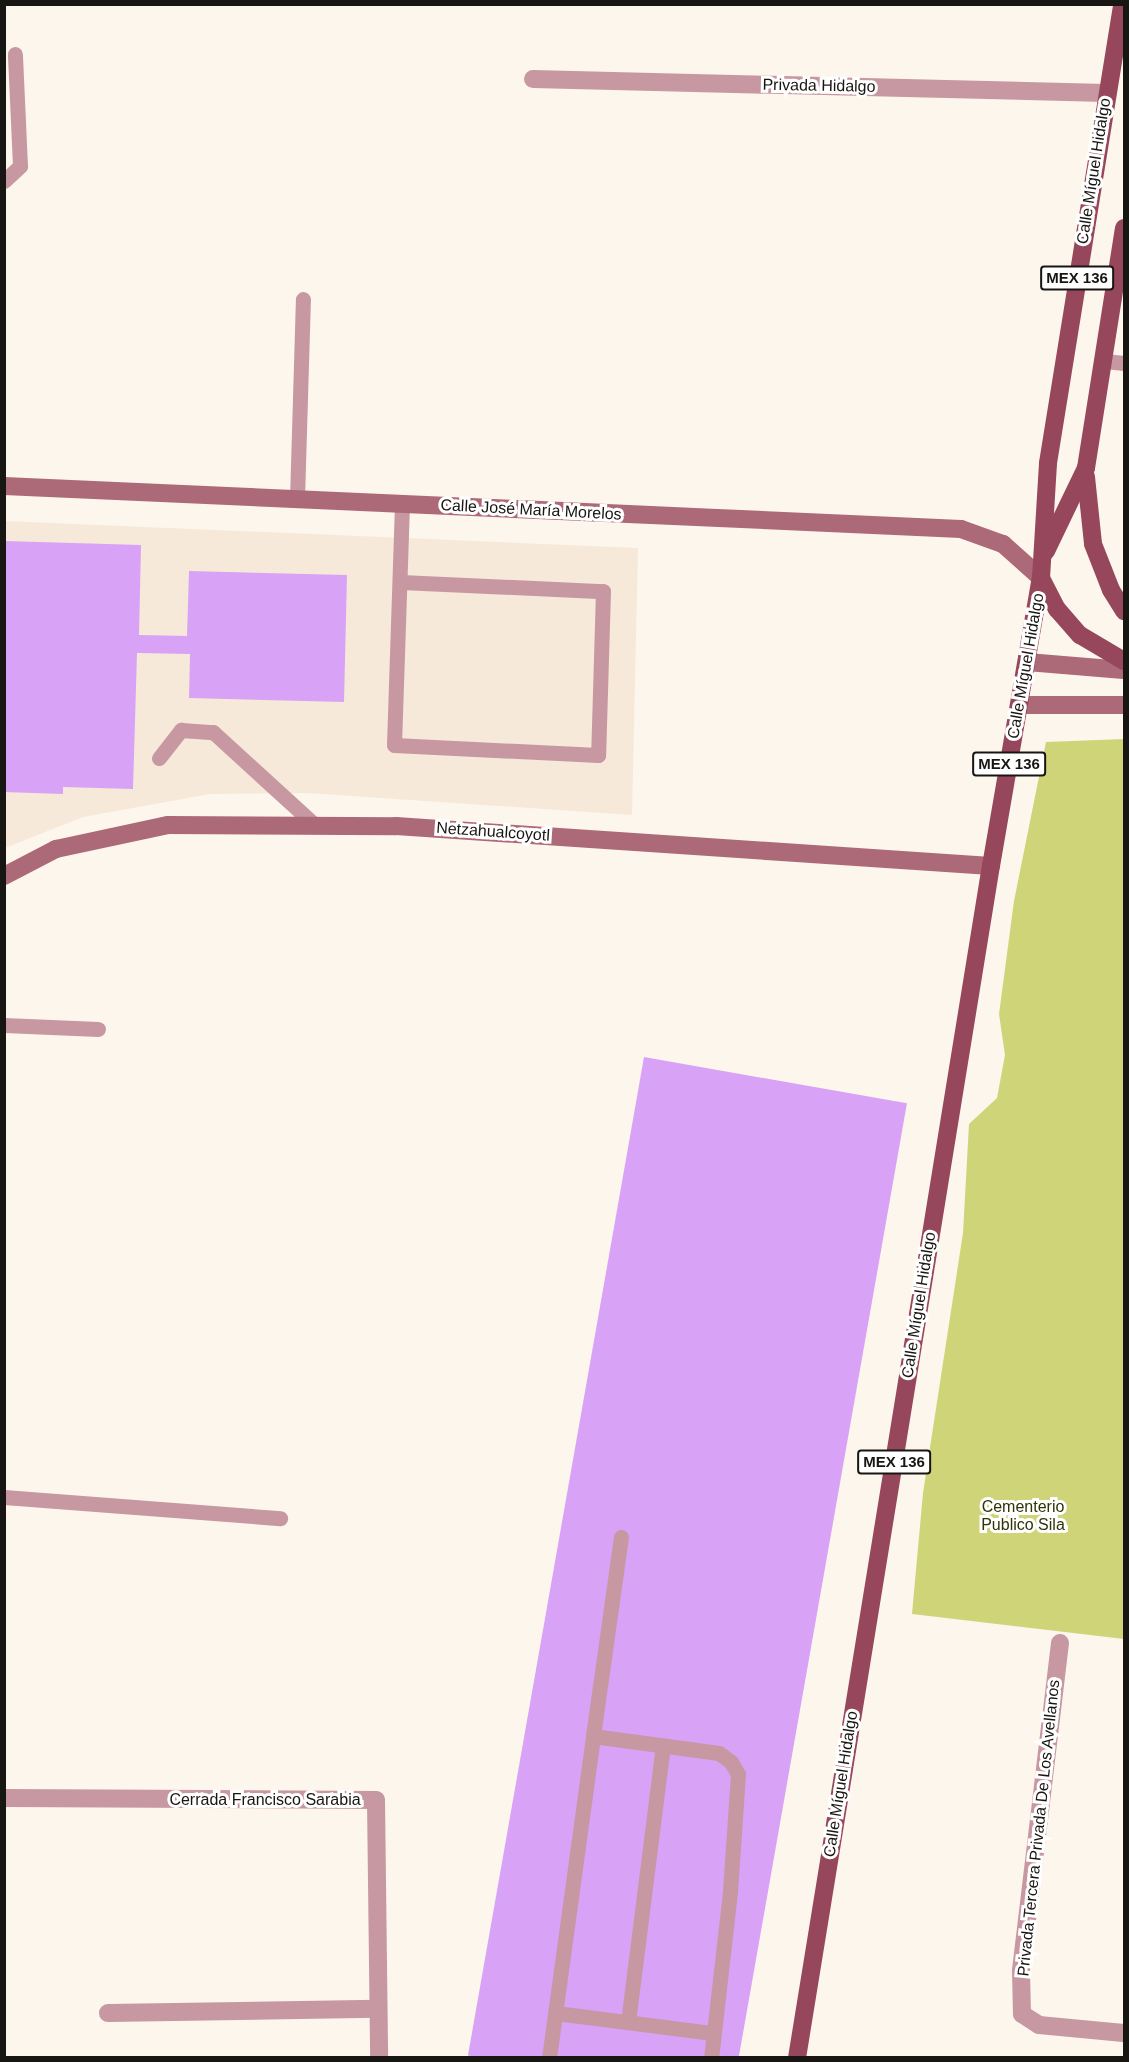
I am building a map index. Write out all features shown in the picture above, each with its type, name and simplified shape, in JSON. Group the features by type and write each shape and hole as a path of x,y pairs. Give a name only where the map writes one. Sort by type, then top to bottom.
{"main road":[{"name":"Calle Míguel Hidalgo","path":"797,2058 991,866 1045,553 1048,464 1122,4"},
{"name":"Calle Míguel Hidalgo","path":"1045,553 1086,468 1121,274 1125,228"},
{"path":"1086,468 1088,519 1093,544 1111,590 1125,611"},
{"path":"1041,578 1068,623 1093,645 1125,661"}],"street":[{"name":"Privada Hidalgo","path":"533,79 1106,93"},
{"name":"Calle José María Morelos","path":"4,486 961,529 1003,544 1041,578"},
{"path":"1027,662 1125,670"},
{"path":"1020,705 1125,705"},
{"name":"Netzahualcoyotl","path":"4,876 56,849 168,825 432,828 991,866"},
{"name":"Privada Tercera Privada De Los Avellanos","path":"1060,1643 1021,1971 1022,2014 1038,2025 1125,2033"},
{"name":"Cerrada Francisco Sarabia","path":"4,1798 376,1800 379,2058"},
{"path":"108,2013 377,2009"}],"lane":[{"path":"4,181 20,166 15,54"},
{"path":"297,499 303,299"},
{"path":"1106,362 1125,363"},
{"path":"400,582 603,591 598,755 394,745 402,504"},
{"path":"159,758 181,730 213,732 315,825"},
{"path":"4,1025 98,1029"},
{"path":"4,1497 280,1518"},
{"path":"549,2058 621,1537"},
{"path":"593,1736 719,1753 731,1762 738,1774 730,1892 711,2058"},
{"path":"628,2022 663,1745"},
{"path":"556,2013 714,2033"}],"shaded area":[{"path":"5,521 638,548 632,815 307,793 210,794 83,817 5,848"}],"green space":[{"name":"Cementerio Publico Sila","path":"1124,739 1124,1639 912,1614 923,1493 963,1233 969,1124 997,1098 1005,1055 999,1014 1014,901 1046,742"}],"building":[{"path":"4,541 141,545 139,635 187,636 189,571 347,575 344,702 189,698 190,654 137,653 133,789 63,787 63,794 4,792"},
{"path":"644,1057 907,1103 739,2058 482,2058 468,2056"}]}
